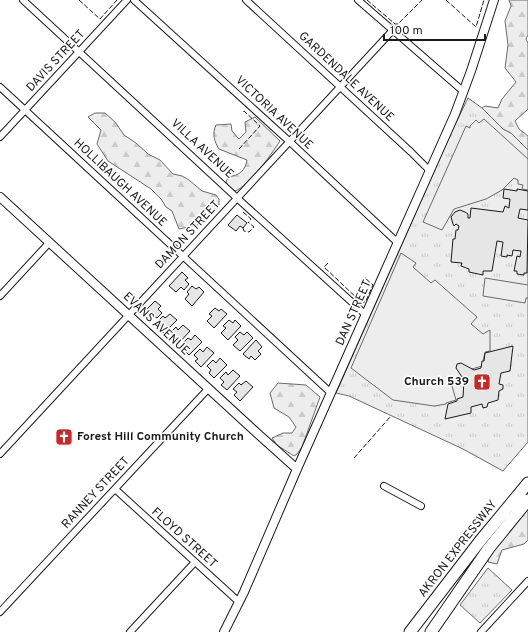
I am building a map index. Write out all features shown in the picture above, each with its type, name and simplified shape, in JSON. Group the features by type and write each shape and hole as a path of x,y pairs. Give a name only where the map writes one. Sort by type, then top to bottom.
{"highway":[{"name":"AKRON EXPRESSWAY","path":"410,632 480,541 528,483"},
{"name":"AKRON EXPRESSWAY","path":"431,632 489,548 528,500"}],"street":[{"name":"VILLA AVENUE","path":"24,0 237,198 366,315"},
{"name":"DAVIS STREET","path":"0,137 127,0"},
{"name":"VICTORIA AVENUE","path":"134,0 398,243"},
{"name":"GARDENDALE AVENUE","path":"246,0 430,170"},
{"path":"358,0 464,92"},
{"name":"DAN STREET","path":"224,632 239,602 464,92 494,0"},
{"name":"DAMON STREET","path":"0,454 392,31"},
{"name":"HOLLIBAUGH AVENUE","path":"0,87 331,393"},
{"name":"EVANS AVENUE","path":"0,197 128,316 297,468"},
{"path":"0,296 49,243"},
{"name":"RANNEY STREET","path":"0,612 208,388"},
{"path":"384,486 421,506"},
{"name":"FLOYD STREET","path":"115,489 239,602"},
{"path":"130,632 195,562"},
{"path":"481,632 528,581"}],"green space":[{"path":"509,0 528,0 528,35 526,39 528,43 528,109 515,121 519,129 528,136 528,150 511,133 503,129 482,108 485,106 498,108 502,99 516,82 505,68 508,45 505,21 511,6"},
{"path":"468,98 482,108 503,129 511,133 528,150 528,442 503,471 463,449 349,396 336,393"},
{"path":"95,113 105,113 115,122 124,135 148,154 160,160 173,174 182,176 189,180 202,191 216,195 219,199 219,205 202,224 179,229 172,211 166,207 161,199 151,189 108,161 97,144 101,130 88,117"},
{"path":"255,117 280,141 253,177 241,188 235,191 229,187 226,182 228,177 236,175 243,170 247,160 219,149 214,137 214,131 216,125 231,124 232,131 239,139 246,132 245,122"},
{"path":"278,383 306,385 320,397 302,447 294,456 277,445 272,438 283,433 292,433 296,427 289,417 274,408 270,393"},
{"path":"528,498 528,540 524,544 502,550 497,564 488,562 490,552"},
{"path":"488,568 512,590 480,623 460,605"}],"shaded area":[{"path":"484,119 528,159 528,190 522,189 523,185 518,184 518,180 514,178 502,190 486,199 454,209 442,230 423,222 466,126 470,128 476,120 479,123"},
{"path":"401,253 416,263 413,267 431,283 435,280 477,317 471,324 483,334 490,330 490,351 485,352 482,366 465,371 463,379 457,380 452,386 456,400 446,404 434,406 393,400 351,368"},
{"path":"485,278 528,285 528,298 526,298 525,303 483,296"}],"building":[{"path":"504,189 528,191 528,210 520,209 518,218 528,220 527,273 524,273 524,275 517,274 517,271 514,271 517,256 520,257 521,251 513,250 512,256 501,256 503,242 497,241 492,271 483,271 483,275 469,272 469,269 461,266 462,263 451,262 453,239 455,239 456,230 458,230 459,226 456,224 454,226 451,217 455,212 460,210 468,214 468,218 470,218 471,208 503,212 505,206 509,208 510,199 503,198"},
{"path":"237,215 247,223 243,228 240,226 236,231 228,225"},
{"path":"182,272 188,278 185,280 189,284 184,290 181,287 176,292 169,286"},
{"path":"192,286 196,289 199,287 204,292 192,306 185,299 189,294 187,292"},
{"path":"155,301 161,306 158,309 162,313 157,318 154,316 149,321 142,314"},
{"path":"215,308 219,311 221,309 227,314 214,328 207,321 212,316 209,314"},
{"path":"170,314 177,320 164,333 158,328 161,325 157,322 163,316 165,318"},
{"path":"229,320 233,323 235,320 241,326 228,340 221,333 226,328 223,326"},
{"path":"183,325 190,331 177,345 171,339 174,337 170,333 176,327 178,330"},
{"path":"240,332 244,335 247,332 253,338 240,351 233,345 238,340 235,337"},
{"path":"195,335 202,342 189,355 184,350 186,347 182,344 188,338 191,340"},
{"path":"256,340 262,347 258,351 261,354 255,360 251,356 249,359 243,354"},
{"name":"Church 539","path":"513,346 510,371 501,373 499,384 503,385 503,389 499,391 498,400 488,403 487,407 483,408 482,404 471,407 471,413 445,419 448,404 463,397 464,380 456,368 457,364 461,363 474,370 481,368 485,353"},
{"path":"207,347 214,353 201,367 195,361 198,359 194,355 200,349 203,352"},
{"path":"220,358 227,365 214,378 209,373 211,370 207,366 213,360 216,363"},
{"path":"233,370 240,376 227,390 221,385 224,382 220,378 226,372 228,375"},
{"path":"246,381 253,387 240,401 234,395 237,392 233,389 239,383 241,385"}],"fence":[{"path":"79,0 100,19 117,0"},
{"path":"367,0 395,24 398,24 422,0"},
{"path":"446,0 476,27 484,0"},
{"path":"239,149 260,126 244,111 242,113"},
{"path":"243,212 251,219 248,223"},
{"path":"243,228 244,231 249,232 254,227 248,222"},
{"path":"328,263 324,267 363,303 366,301 373,285 366,278"},
{"path":"354,458 391,416"}],"place":[{"name":"Church 539","path":"482,382"},
{"name":"Forest Hill Community Church","path":"64,437"}]}
